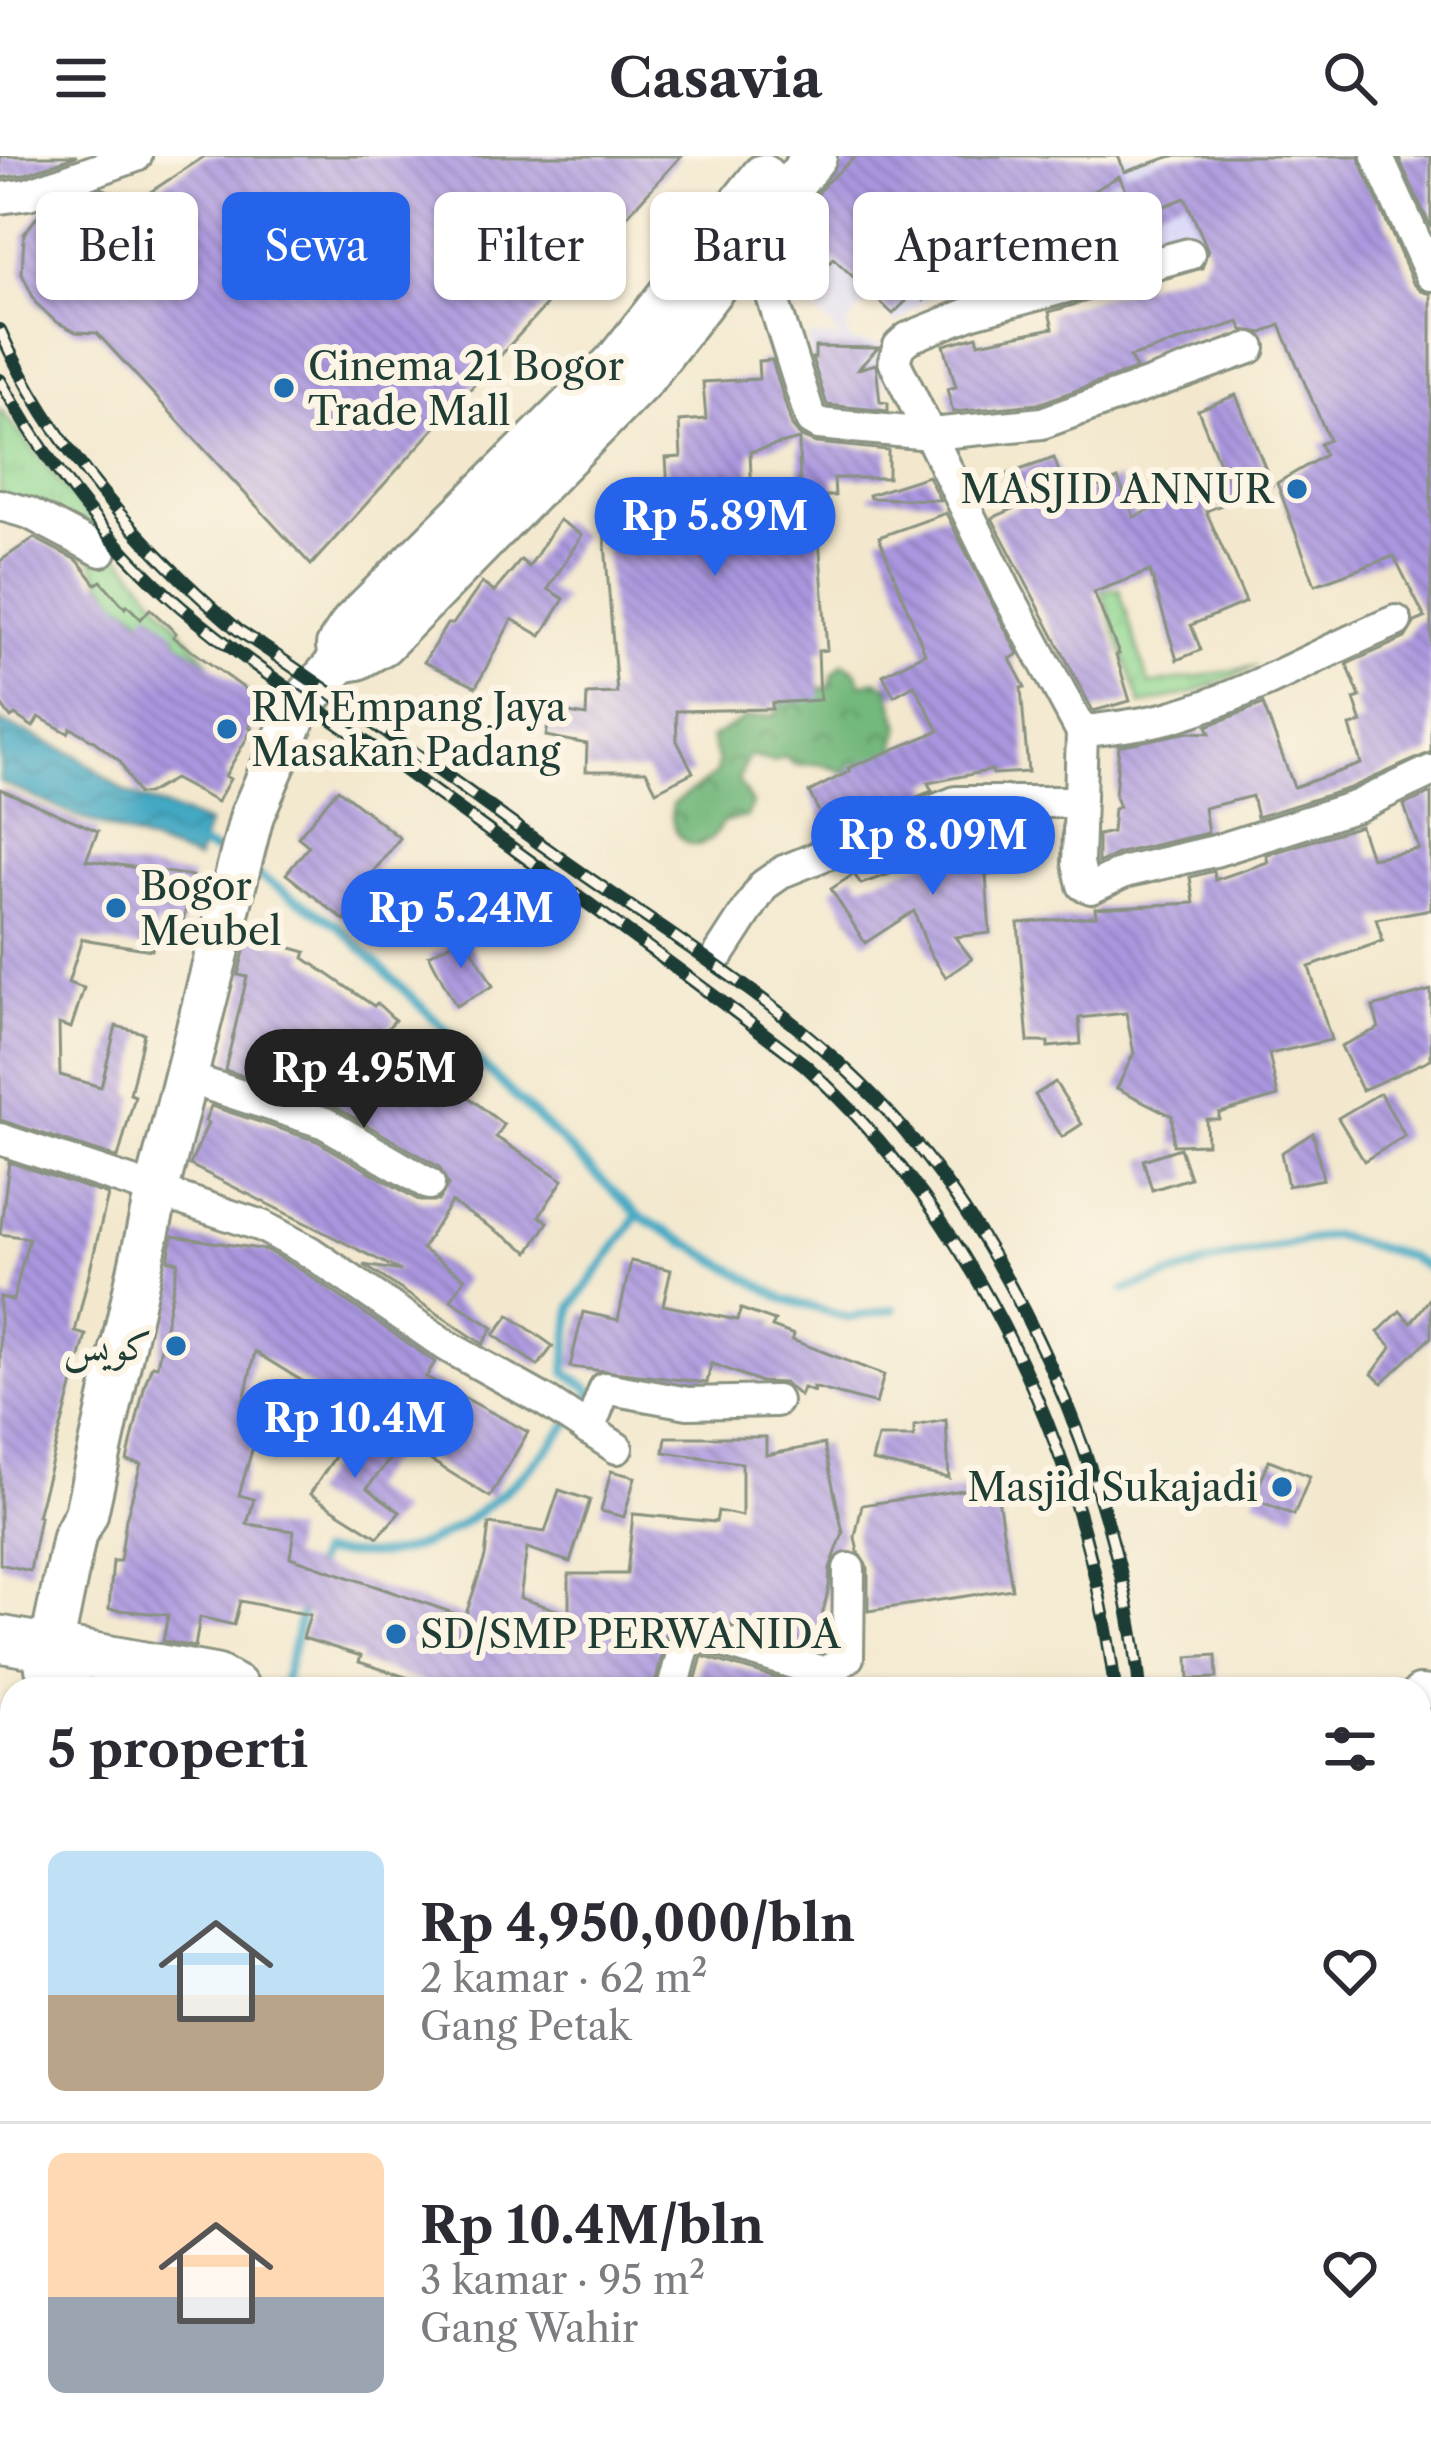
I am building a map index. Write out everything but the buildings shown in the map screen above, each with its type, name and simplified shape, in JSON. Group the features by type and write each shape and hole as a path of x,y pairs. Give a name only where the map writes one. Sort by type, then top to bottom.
{"main road":[{"path":"340,661 338,646 353,623 617,361 778,156"},
{"path":"787,192 815,156"},
{"path":"63,1668 92,1538 86,1514 157,1190 252,814 292,701 340,661 382,644 643,378 703,300"},
{"path":"0,1639 63,1668 201,1677"},
{"path":"0,1658 107,1677"}],"street":[{"path":"0,199 28,194 136,156"},
{"path":"1377,156 1431,275"},
{"path":"1189,254 973,312 908,338 898,346 894,361 1005,589 1082,732 1078,863 1083,885 1091,888 1125,872 1215,851 1357,806 1431,771"},
{"path":"774,300 812,420 818,424 932,434 1042,423 1250,348"},
{"path":"0,505 29,513 101,551"},
{"path":"1082,732 1172,717 1396,621"},
{"path":"720,953 764,885 784,871 956,802 1078,802"},
{"path":"184,1077 325,1123 429,1184"},
{"path":"0,1139 262,1226 310,1252 447,1346 617,1448"},
{"path":"587,1429 605,1388 688,1402 776,1401"},
{"path":"676,1677 688,1630 826,1673 848,1657 849,1569"}],"shaded area":[{"path":"850,156 1350,156 1404,268 1248,340 1199,230 1162,243 1162,192 853,192 853,300 869,300 846,326 851,342 884,345 882,424 816,420 808,337 842,338 804,300 829,300 829,192 820,192"},
{"path":"876,300 925,300 897,324"}],"green space":[{"path":"0,410 209,663 177,641 176,634 120,603 101,581 88,554 0,509"},
{"path":"1119,589 1149,685 1257,666 1192,693 1141,705 1102,591"},
{"path":"843,663 856,671 862,684 876,680 888,687 900,727 894,753 845,772 820,764 795,765 785,757 774,762 749,756 738,781 752,804 747,817 722,822 706,843 696,845 680,837 672,817 673,804 716,774 718,762 711,738 746,718 775,715 798,694 830,687"}],"water":[{"path":"0,721 78,756 125,792 208,824 197,860 78,817 0,782"}],"waterway":[{"path":"195,843 229,857"},
{"path":"248,869 337,925 638,1215 784,1299 849,1318 894,1309"},
{"path":"590,1395 593,1391 565,1372 572,1307 638,1215"},
{"path":"1125,1290 1221,1259 1332,1235 1408,1256 1431,1270"},
{"path":"313,1574 319,1553 393,1553 443,1535 491,1503 569,1423"},
{"path":"285,1677 305,1601"}],"railway":[{"path":"0,330 72,454 135,530 203,599 238,630 754,993 860,1083 914,1142 964,1210 1049,1363 1109,1528 1138,1677"},
{"path":"0,380 81,501 181,607 805,1065 867,1128 923,1197 972,1271 1015,1349 1079,1516 1101,1602 1113,1677"}],"place":[{"name":"Cinema 21 Bogor Trade Mall","path":"284,388"},
{"name":"MASJID ANNUR","path":"1297,489"},
{"name":"RM Empang Jaya Masakan Padang","path":"227,729"},
{"name":"Bogor Meubel","path":"116,908"},
{"name":"كويس","path":"176,1346"},
{"name":"Masjid Sukajadi","path":"1282,1487"},
{"name":"SD/SMP PERWANIDA","path":"396,1634"}]}
